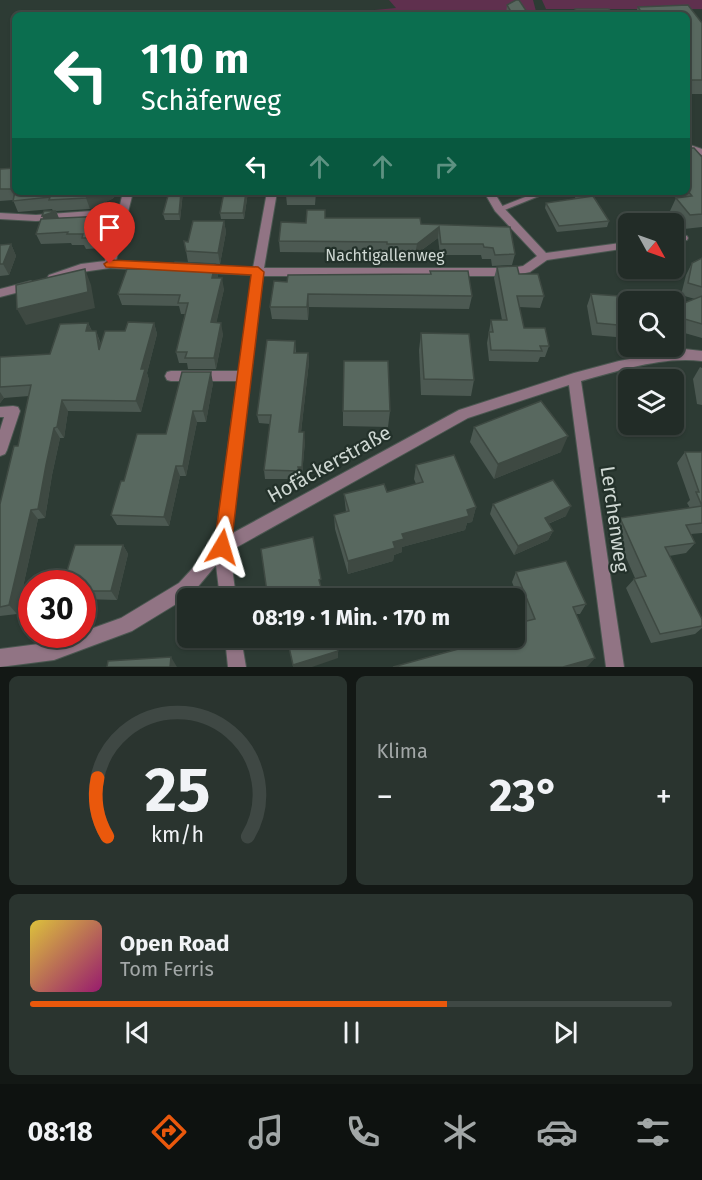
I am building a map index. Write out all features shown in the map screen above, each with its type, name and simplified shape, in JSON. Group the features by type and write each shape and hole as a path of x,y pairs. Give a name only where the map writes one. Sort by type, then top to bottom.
{"street":[{"path":"110,264 127,195"},
{"path":"227,588 222,547 258,272 271,195"},
{"path":"491,195 499,209 544,257"},
{"path":"0,216 36,218 123,212"},
{"name":"Nachtigallenweg","path":"0,293 81,268 110,264 258,272 511,272 526,269 544,257 618,247"},
{"name":"Hofäckerstraße","path":"0,658 54,651 126,625 185,589 222,547 464,414 574,378 661,357 684,354 702,357"},
{"path":"171,376 245,376"},
{"name":"Lerchenweg","path":"574,378 615,667"},
{"path":"0,412 13,411 0,450"},
{"path":"234,648 237,667"}],"lane":[{"path":"499,209 537,195"}],"shaded area":[{"path":"389,0 533,0 536,12 353,12 396,8"},
{"path":"542,0 702,0 702,9 546,9"}],"building":[{"path":"519,0 527,12 511,12 507,5"},
{"path":"688,5 702,23 702,80 690,80 690,12 641,12 638,7"},
{"path":"575,9 609,9 611,12 576,12"},
{"path":"690,148 694,148 702,157 702,214 690,215 676,198 692,196 690,194"},
{"path":"12,168 12,189 0,189 0,169"},
{"path":"14,195 93,195 86,198 49,200 50,197 13,201"},
{"path":"168,195 181,195 179,214 163,214"},
{"path":"223,195 246,195 243,213 220,213"},
{"path":"593,196 609,221 559,226 546,203"},
{"path":"307,210 325,210 325,218 420,218 421,224 510,227 515,254 495,255 493,248 484,247 483,244 441,244 439,227 417,244 279,241 281,222 306,223"},
{"path":"44,211 56,211 42,216"},
{"path":"105,216 98,238 82,238 83,234 67,234 68,232 36,234 41,219"},
{"path":"193,221 224,221 218,253 186,251 184,241 188,242"},
{"path":"11,244 3,264 0,264 0,245"},
{"path":"702,258 702,287 688,283 692,263"},
{"path":"175,262 215,264 212,278 222,278 211,322 221,323 214,358 185,358 187,352 176,352 188,303 178,303 180,295 118,294 127,269 173,269"},
{"path":"517,266 519,274 538,274 544,296 517,296 524,328 545,328 549,346 540,346 542,351 491,350 489,332 493,332 491,320 507,320 497,267"},
{"path":"85,269 88,292 17,309 16,285"},
{"path":"430,271 468,271 472,296 308,294 307,307 270,307 274,281 287,282 288,275 431,274"},
{"path":"591,294 618,296 618,325 597,323"},
{"path":"702,296 702,324 684,319 684,303"},
{"path":"128,322 154,323 141,369 145,369 136,401 62,400 38,509 31,510 9,605 0,607 0,504 14,446 18,446 31,385 0,387 0,357 50,354 60,324 88,323 86,331 96,331 99,350 105,331 125,331"},
{"path":"421,333 469,334 474,380 424,379"},
{"path":"267,340 295,341 294,353 308,353 299,432 304,432 302,467 298,467 299,471 264,470 271,415 257,415"},
{"path":"344,361 388,361 390,411 343,411"},
{"path":"182,372 211,372 203,411 193,411 183,466 176,466 164,517 111,515 121,481 124,481 137,434 166,434"},
{"path":"541,401 568,436 498,464 474,427"},
{"path":"685,452 702,452 702,506 696,492 699,492"},
{"path":"454,455 476,507 467,510 469,516 402,534 404,539 393,542 395,548 348,561 334,515 349,511 344,494 384,484 387,492 423,482 416,465"},
{"path":"553,480 571,506 545,518 553,531 518,546 493,504"},
{"path":"702,506 702,523 686,525 695,543 665,547 702,619 702,626 660,634 634,579 646,576 620,518"},
{"path":"313,537 321,588 266,588 261,549"},
{"path":"75,545 123,545 111,591 96,591 96,570 67,570"},
{"path":"566,561 586,604 573,607 595,658 563,667 393,667 462,648 525,648 525,621 535,619 525,594 525,588 522,588 516,572"},
{"path":"289,648 337,648 338,651 293,665"},
{"path":"171,657 170,667 107,667 108,661"}],"route":[{"path":"110,264 258,272 222,547"}]}
